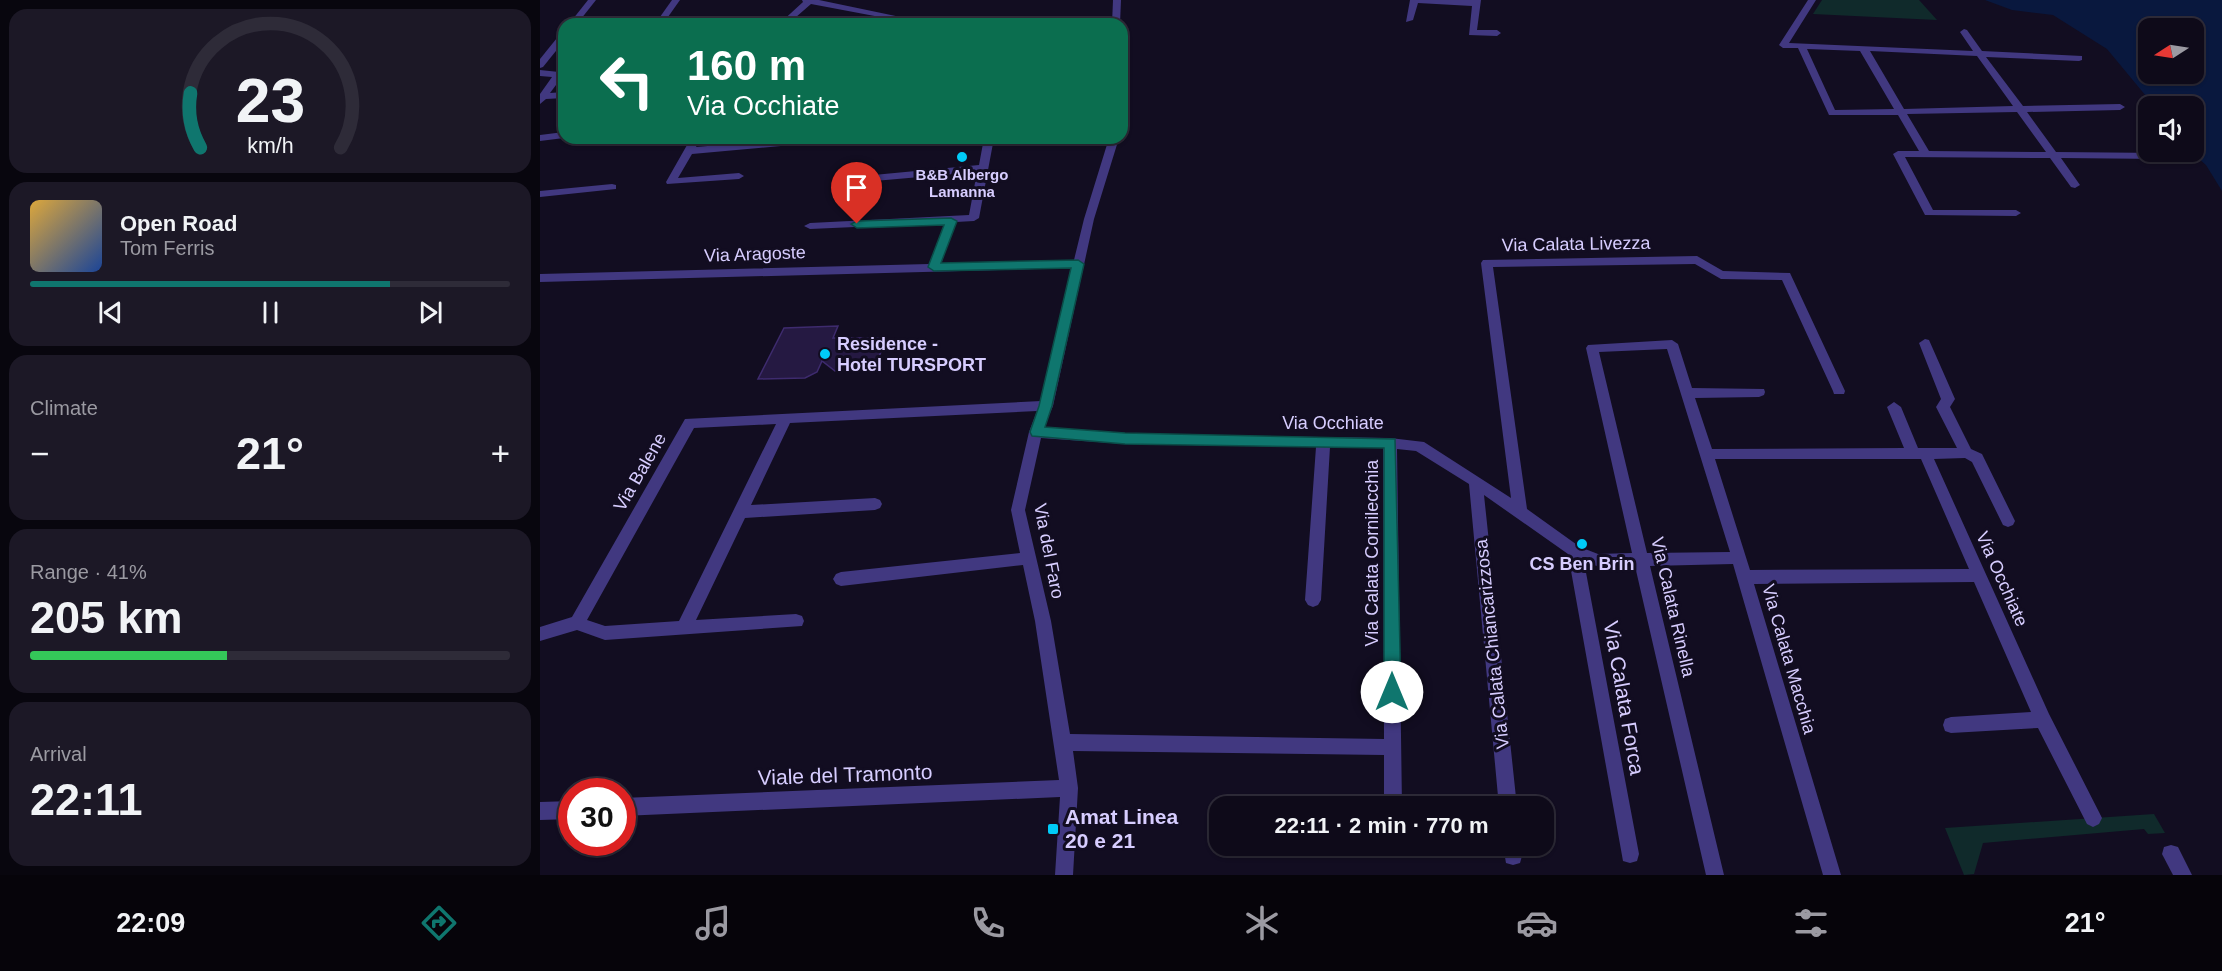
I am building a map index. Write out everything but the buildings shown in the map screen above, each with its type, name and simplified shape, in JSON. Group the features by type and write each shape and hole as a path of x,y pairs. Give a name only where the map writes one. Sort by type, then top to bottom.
{"street":[{"path":"578,18 592,0"},
{"path":"663,18 676,0"},
{"path":"789,18 808,0 853,13 888,18"},
{"path":"1116,18 1117,0"},
{"path":"1408,20 1414,0 1477,2 1472,33 1497,33"},
{"path":"1812,0 1783,45 2079,58"},
{"path":"1965,32 2075,185"},
{"path":"540,65 558,42"},
{"path":"1801,46 1832,113 2120,107"},
{"path":"1863,48 1926,154"},
{"path":"540,73 556,74 557,77 541,98"},
{"path":"541,98 558,96"},
{"path":"540,138 558,136"},
{"path":"693,144 671,182 739,176"},
{"path":"689,151 768,144"},
{"path":"810,226 951,221 974,218 988,144"},
{"name":"Via del Faro","path":"1064,875 1069,789 1064,742 1043,621 1018,510 1036,432 1046,406 1078,264 1112,144"},
{"path":"2016,213 1929,213 1898,154 2138,156"},
{"path":"862,179 984,168"},
{"path":"540,194 612,187"},
{"path":"934,267 951,221"},
{"name":"Via Calata Livezza","path":"1520,513 1487,263 1697,260 1721,275 1786,276 1839,391"},
{"name":"Via Aragoste","path":"540,278 1078,264"},
{"path":"1925,343 1948,399 1943,407 1966,453"},
{"name":"Via Calata Macchia","path":"1592,348 1672,344 1739,558 1832,875"},
{"name":"Via Calata Rinella","path":"1592,348 1715,875"},
{"path":"1688,393 1759,392"},
{"name":"Via Balene","path":"577,623 690,423 1046,406"},
{"path":"1894,407 1919,453"},
{"path":"685,626 786,418"},
{"name":"Via Occhiate","path":"1036,432 1125,439 1390,443 1419,446 1476,481 1575,551 1597,560 1739,558"},
{"path":"1313,600 1323,443"},
{"name":"Via Calata Cornilecchia","path":"1390,443 1393,796"},
{"name":"Via Occhiate","path":"1919,453 1979,575 2043,720 2093,818"},
{"path":"1706,454 1966,453 1977,458 2008,521"},
{"name":"Via Calata Chiancarizzosa","path":"1476,481 1507,796"},
{"path":"741,512 875,504"},
{"name":"Via Calata Forca","path":"1575,551 1630,854"},
{"path":"841,579 1029,558"},
{"path":"1744,577 1979,575"},
{"path":"540,634 577,623 605,633 685,626 796,621"},
{"path":"1951,724 2043,720"},
{"path":"1064,742 1383,747"},
{"name":"Viale del Tramonto","path":"636,806 1069,789"},
{"path":"540,811 558,810"},
{"path":"2171,854 2183,875"}],"green space":[{"path":"1822,0 1919,0 1937,20 1813,14"},
{"path":"2154,814 2165,833 2148,834 2144,829 1983,843 1974,874 1964,875 1945,828"}],"water":[{"path":"1985,0 2222,0 2222,191 2203,162 2204,96 2146,96 2107,49 2053,15 2012,10"}],"place":[{"name":"B&B Albergo Lamanna","path":"962,157"},
{"name":"Residence - Hotel TURSPORT","path":"825,354"},
{"name":"CS Ben Brin","path":"1582,544"},
{"name":"Amat Linea 20 e 21","path":"1053,829"}],"route":[{"path":"857,224 951,221 934,267 1078,264 1046,406 1036,432 1125,439 1390,443 1392,692"}]}
